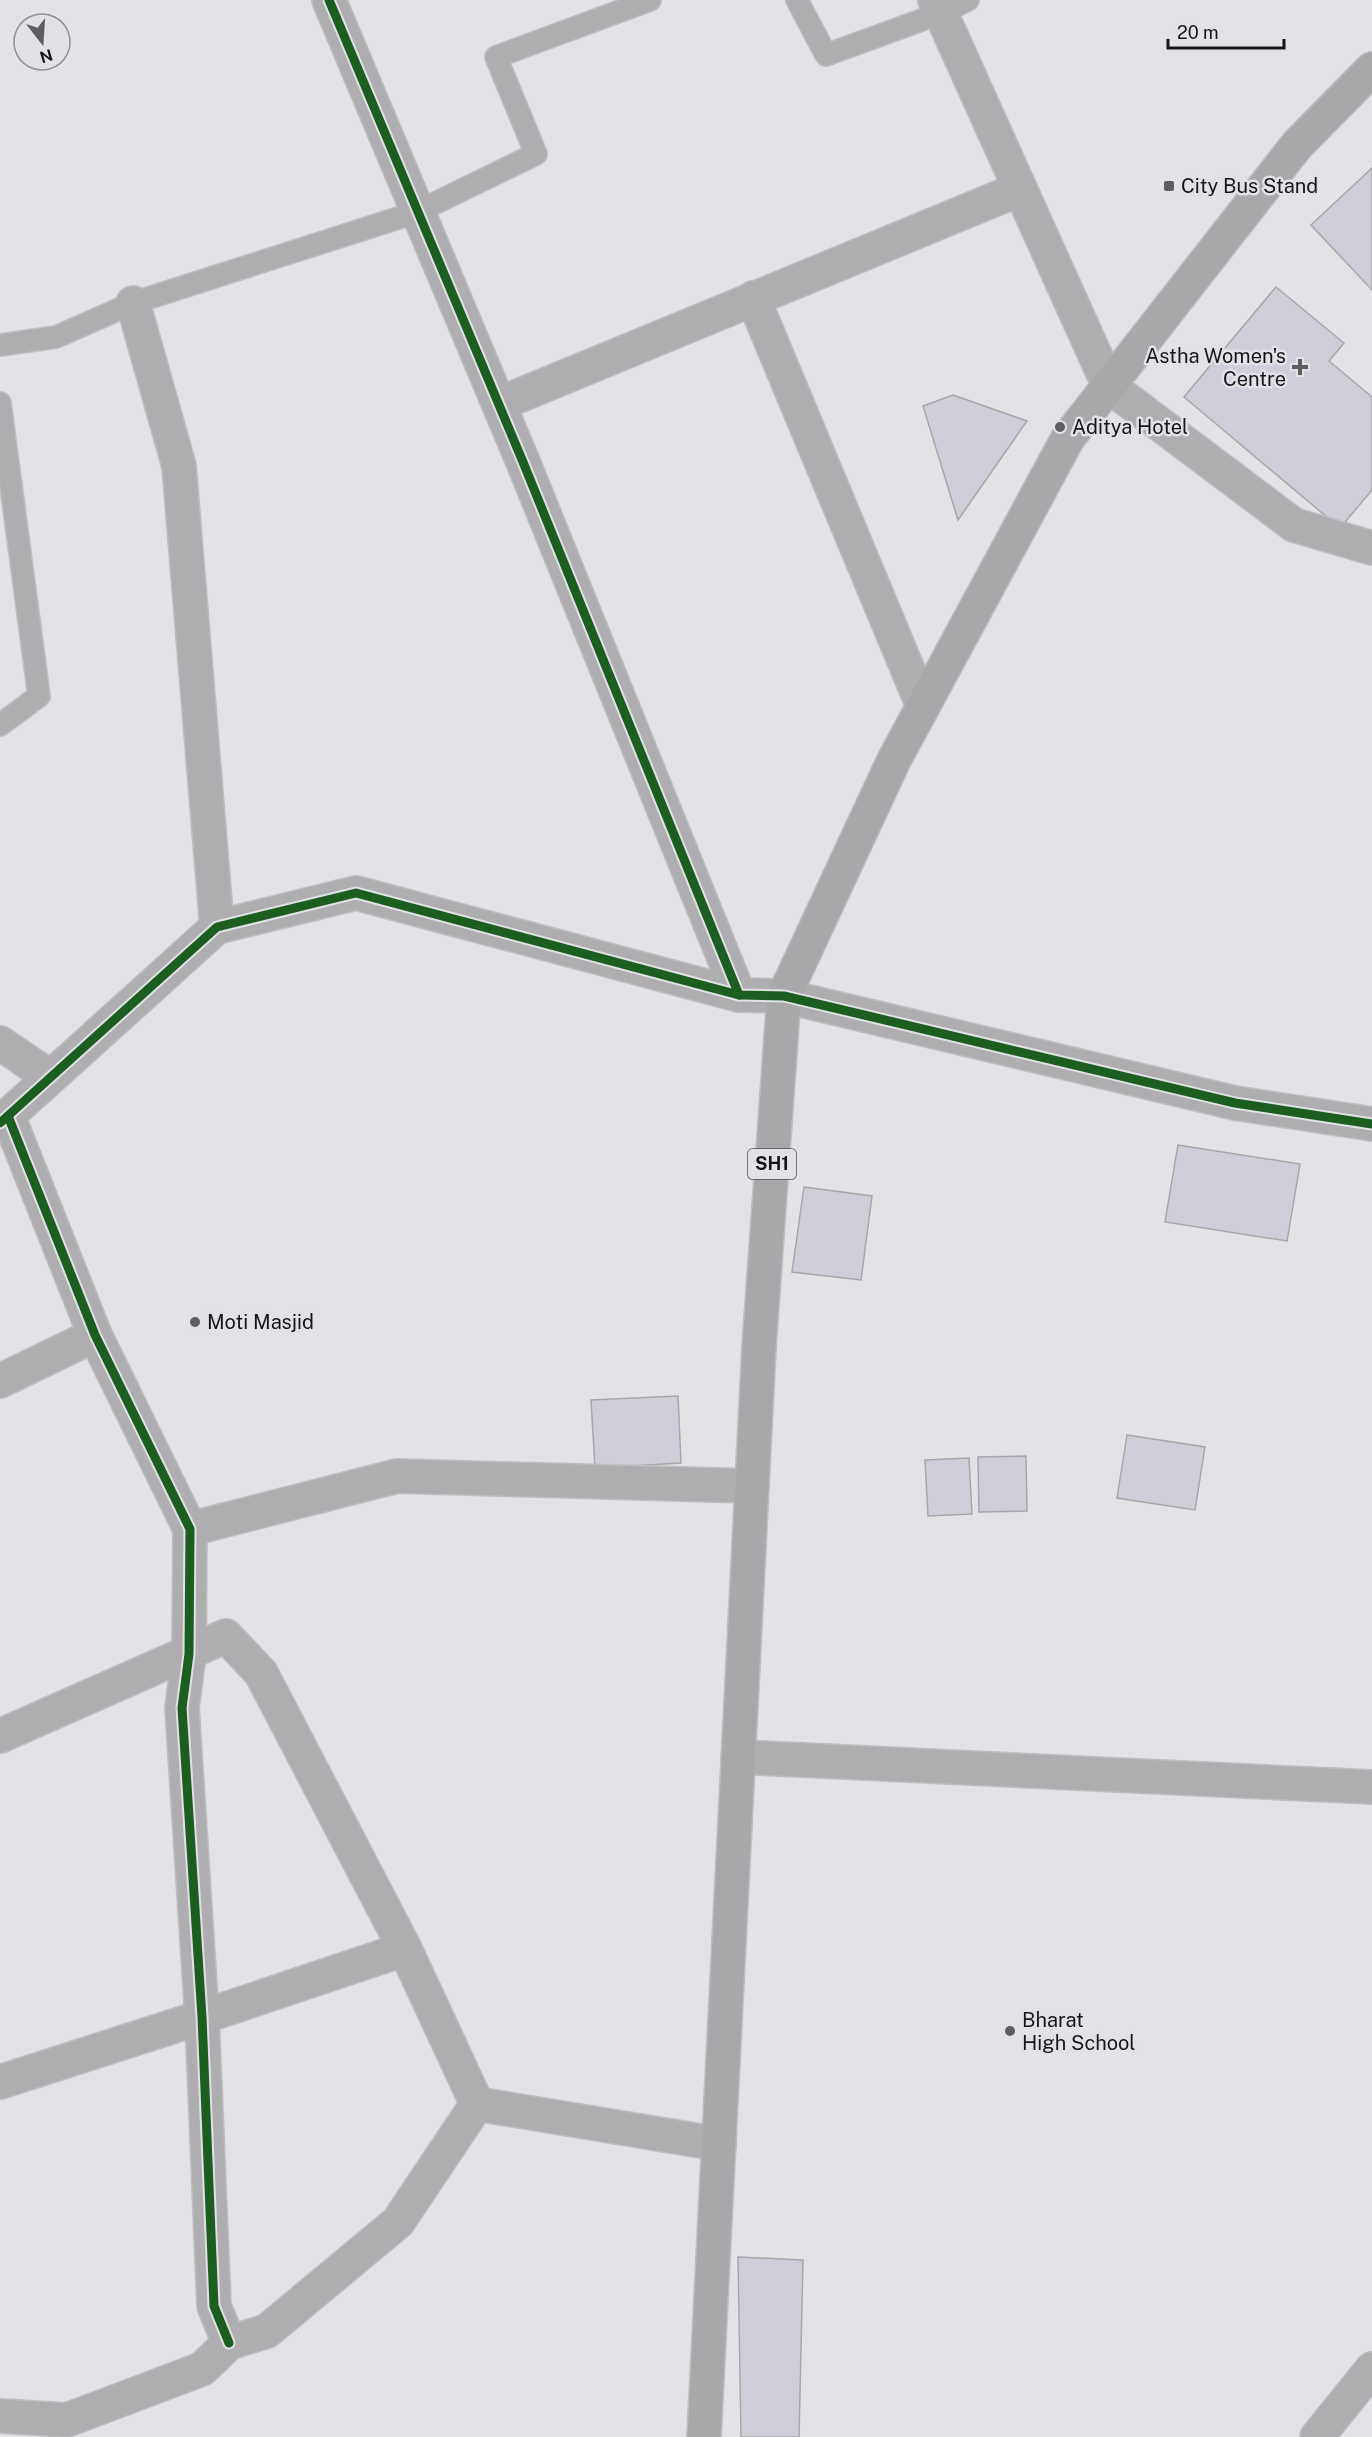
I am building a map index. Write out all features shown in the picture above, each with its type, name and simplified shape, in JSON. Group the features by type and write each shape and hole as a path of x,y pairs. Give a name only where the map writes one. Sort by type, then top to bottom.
{"main road":[{"name":"SH1","path":"704,2437 759,1347 783,996 894,760 1068,438 1297,145 1372,69"}],"street":[{"path":"332,1 740,995"},
{"path":"948,4 1020,189 1109,386 1294,525 1372,548"},
{"path":"499,404 1020,189"},
{"path":"753,298 923,706"},
{"path":"133,303 179,466 217,927"},
{"path":"229,2343 214,2306 202,2018 182,1708 189,1654 190,1528 95,1335 4,1120 217,927 356,893 740,995 783,996 1236,1103 1372,1124"},
{"path":"0,1043 50,1077"},
{"path":"0,1382 95,1335"},
{"path":"190,1528 397,1476 752,1486"},
{"path":"0,1736 226,1636 261,1673 405,1949 477,2104"},
{"path":"738,1757 1372,1787"},
{"path":"0,2082 202,2018 405,1949"},
{"path":"477,2104 718,2144"},
{"path":"0,2416 67,2420 202,2369 229,2343 267,2331 398,2222 477,2104"},
{"path":"1319,2436 1372,2369"}],"lane":[{"path":"0,345 56,338 133,303 417,212 536,154 496,57 650,0"},
{"path":"797,0 826,55 948,4"},
{"path":"0,403 39,696 0,725"}],"building":[{"path":"1372,168 1372,290 1311,225"},
{"path":"1276,287 1344,343 1329,361 1372,397 1372,490 1340,528 1184,397"},
{"path":"953,395 1027,421 958,520 923,406"},
{"path":"1178,1145 1300,1164 1287,1241 1165,1222"},
{"path":"804,1187 872,1196 861,1280 792,1272"},
{"path":"678,1396 681,1463 595,1468 591,1400"},
{"path":"1127,1435 1205,1447 1195,1510 1117,1498"},
{"path":"1026,1456 1027,1511 979,1512 978,1457"},
{"path":"969,1458 972,1514 928,1516 925,1460"},
{"path":"738,2257 803,2260 799,2437 741,2437"}],"cycle path":[{"path":"329,0 523,462 739,995"},
{"path":"0,1123 217,927 356,893 739,995 784,996 1235,1103 1372,1124"},
{"path":"8,1116 95,1335 190,1529 189,1654 182,1708 202,2017 214,2306 229,2343"}],"place":[{"name":"City Bus Stand","path":"1169,186"},
{"name":"Astha Women's Centre","path":"1300,367"},
{"name":"Aditya Hotel","path":"1060,427"},
{"name":"Moti Masjid","path":"195,1322"},
{"name":"Bharat High School","path":"1010,2031"}]}
